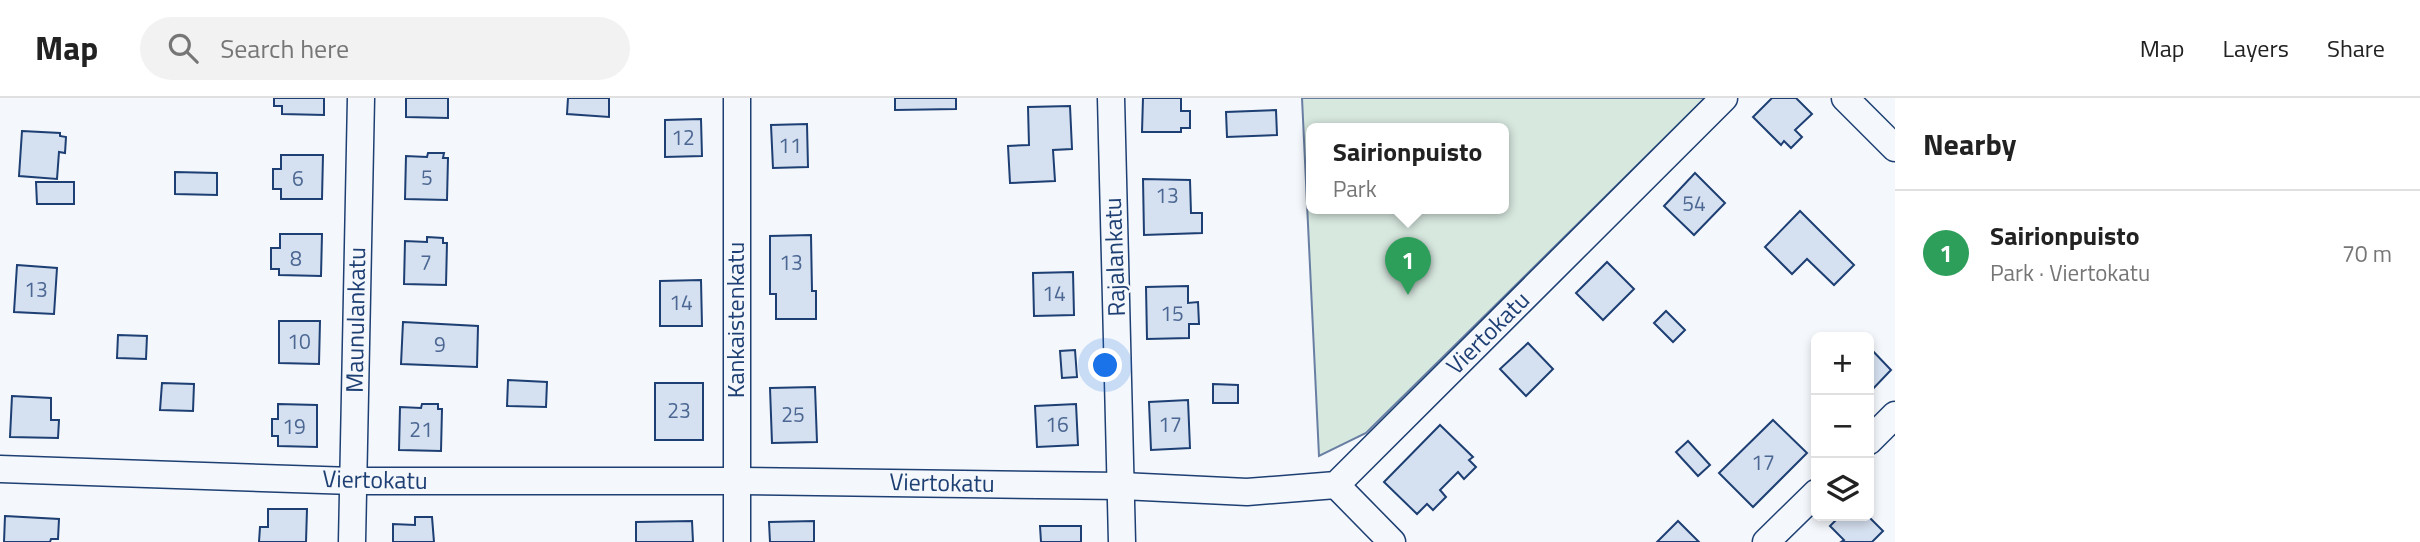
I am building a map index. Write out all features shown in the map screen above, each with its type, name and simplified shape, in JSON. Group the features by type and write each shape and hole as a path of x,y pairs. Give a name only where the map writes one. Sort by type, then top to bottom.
{"street":[{"name":"Maunulankatu","path":"352,542 361,98"},
{"name":"Kankaistenkatu","path":"737,98 737,542"},
{"name":"Rajalankatu","path":"1111,98 1122,542"},
{"name":"Viertokatu","path":"0,469 353,481 736,481 1122,486 1247,492 1336,485 1724,98"},
{"path":"1845,98 1895,148"},
{"path":"1874,436 1895,415"},
{"path":"1336,485 1392,542"},
{"path":"1766,542 1811,497"}],"shaded area":[{"path":"1302,98 1705,98 1366,433 1319,456 1308,214 1509,214 1509,123 1306,123 1306,182"}],"building":[{"path":"274,98 324,98 324,115 282,114 282,106 274,106"},
{"path":"406,98 448,98 448,118 406,117"},
{"path":"568,98 609,98 609,117 567,114"},
{"path":"895,98 956,98 956,109 895,110"},
{"path":"1143,98 1181,98 1181,111 1190,111 1190,128 1181,128 1181,132 1142,132"},
{"path":"1772,98 1796,98 1812,114 1795,130 1802,137 1791,148 1784,141 1781,145 1753,117"},
{"path":"1070,106 1072,149 1053,150 1055,181 1010,183 1008,146 1029,145 1028,107"},
{"path":"1276,110 1277,135 1227,137 1226,112"},
{"path":"701,119 702,156 665,157 665,120"},
{"path":"807,124 808,167 773,168 771,125"},
{"path":"22,131 60,133 60,136 66,137 65,153 59,152 57,179 19,176"},
{"path":"428,153 444,153 443,158 448,158 447,200 405,199 406,156 427,157"},
{"path":"281,155 323,155 322,199 281,199 281,189 273,189 273,169 281,169"},
{"path":"175,172 217,173 217,195 175,194"},
{"path":"1695,173 1725,203 1694,235 1664,206"},
{"path":"1143,179 1190,180 1191,213 1202,213 1202,233 1144,235"},
{"path":"36,182 74,182 74,204 37,204"},
{"path":"1800,211 1854,265 1834,285 1807,259 1792,274 1765,247"},
{"path":"280,234 322,234 321,276 279,275 279,269 271,269 271,248 280,248"},
{"path":"811,235 812,291 816,291 816,319 776,319 776,294 770,294 770,236"},
{"path":"427,237 443,238 443,243 447,243 446,285 404,284 405,241 427,242"},
{"path":"1607,262 1634,289 1603,320 1576,293"},
{"path":"17,265 57,268 54,314 14,312"},
{"path":"1073,272 1074,315 1034,316 1033,273"},
{"path":"701,280 702,326 660,326 660,281"},
{"path":"1188,286 1188,303 1198,302 1199,324 1189,324 1189,338 1147,339 1146,287"},
{"path":"1666,311 1685,330 1673,342 1654,323"},
{"path":"279,321 320,321 319,364 279,363"},
{"path":"403,322 478,326 477,367 401,364"},
{"path":"118,335 147,336 146,359 117,358"},
{"path":"1528,343 1553,369 1526,396 1500,369"},
{"path":"1075,350 1077,377 1062,378 1060,351"},
{"path":"1874,352 1891,370 1874,388"},
{"path":"508,380 547,382 546,407 507,406"},
{"path":"162,383 194,384 193,411 160,410"},
{"path":"655,383 703,383 703,440 655,440"},
{"path":"1213,384 1238,385 1238,403 1213,403"},
{"path":"815,387 817,442 772,443 770,388"},
{"path":"12,396 51,398 51,420 59,420 58,438 10,437"},
{"path":"1188,400 1190,448 1151,450 1149,402"},
{"path":"278,404 317,405 317,447 278,446 278,436 272,436 272,419 278,419"},
{"path":"422,404 438,404 438,409 442,409 441,451 399,450 400,407 421,408"},
{"path":"1076,404 1078,445 1037,447 1035,406"},
{"path":"1773,420 1807,453 1753,507 1719,473"},
{"path":"1440,425 1473,457 1469,460 1476,467 1464,479 1458,472 1440,490 1446,497 1433,510 1427,504 1417,514 1384,482"},
{"path":"1688,441 1710,465 1698,476 1676,452"},
{"path":"268,509 307,509 306,542 259,542 260,527 268,527"},
{"path":"5,516 59,519 58,539 51,539 50,542 4,542"},
{"path":"415,517 432,517 434,542 393,542 393,524 415,525"},
{"path":"692,521 693,542 636,542 636,522"},
{"path":"814,521 814,542 770,542 769,522"},
{"path":"1678,521 1699,542 1657,542"},
{"path":"1835,521 1873,521 1883,531 1872,542 1841,542 1844,540 1830,526"},
{"path":"1040,526 1081,526 1081,542 1041,542"}],"place":[{"name":"Sairionpuisto","path":"1408,295"}]}
